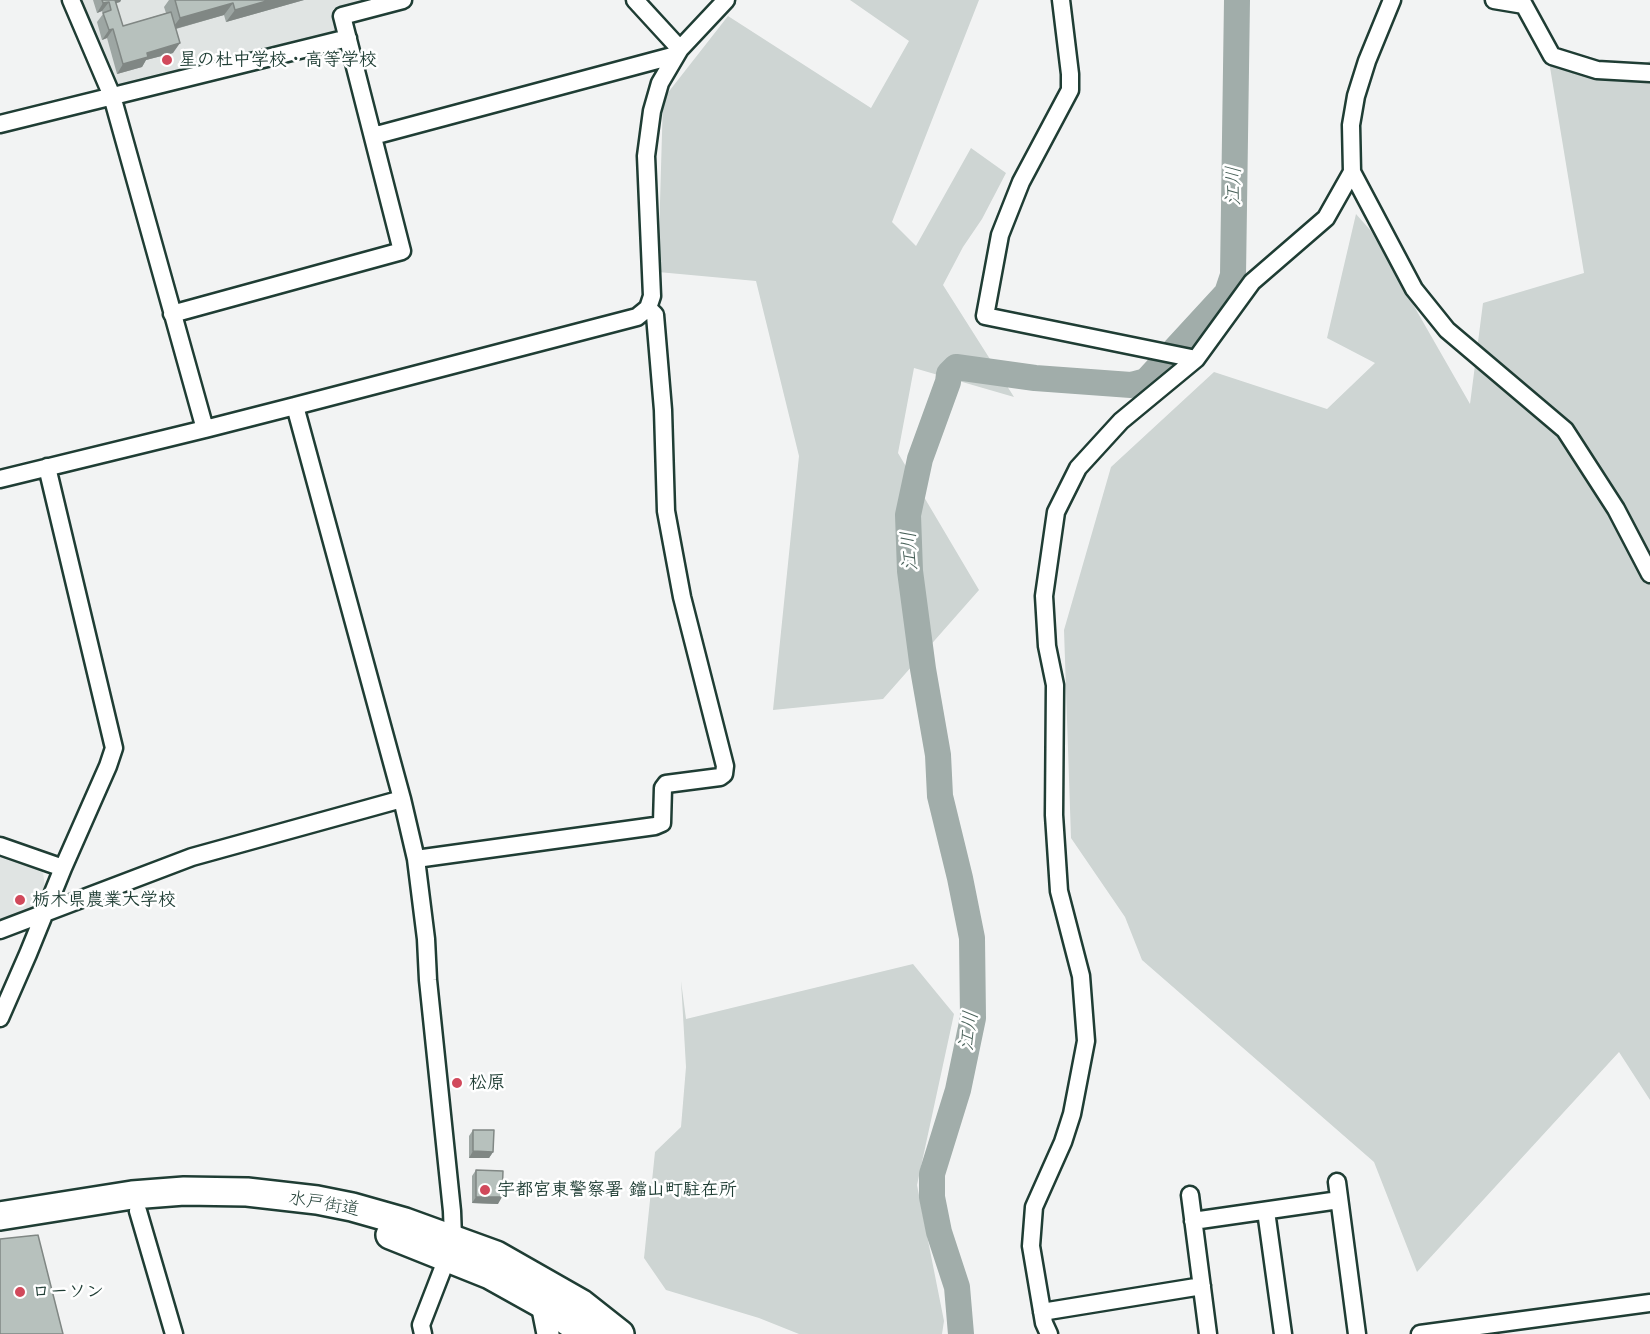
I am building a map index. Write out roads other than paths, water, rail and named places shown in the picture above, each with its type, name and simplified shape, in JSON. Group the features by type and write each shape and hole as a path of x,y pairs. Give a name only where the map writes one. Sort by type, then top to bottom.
{"highway":[{"name":"水戸街道","path":"0,1216 132,1195 184,1191 247,1192 317,1200 352,1207 450,1248 490,1275 546,1295 582,1304 620,1334"},
{"name":"水戸街道","path":"0,1233 138,1211 249,1209 316,1216 450,1248"},
{"name":"水戸街道","path":"546,1295 586,1334"}],"street":[{"path":"71,0 112,96 205,429"},
{"path":"172,314 402,251 342,16 403,0"},
{"path":"635,0 678,52"},
{"path":"0,479 205,429 637,317 648,308 652,296 646,156 657,92 678,52 726,0"},
{"path":"1062,0 1070,90 1021,183 1000,235 985,316 1196,359"},
{"path":"1392,0 1367,61 1356,96 1351,125 1352,172 1414,289 1447,330 1564,430 1616,509 1650,574"},
{"path":"1494,0 1524,4 1552,56 1597,70 1650,73"},
{"path":"0,124 348,38"},
{"path":"373,136 678,52"},
{"path":"1049,1334 1042,1312 1031,1246 1034,1207 1064,1142 1072,1114 1086,1041 1082,976 1059,891 1054,815 1055,685 1047,646 1044,596 1056,512 1078,468 1121,421 1196,359 1252,282 1326,218 1352,172"},
{"path":"416,859 656,826 662,824 663,788 666,784 720,777 724,774 725,766 682,597 666,511 663,410 655,315 648,308"},
{"path":"295,406 402,799 416,859 426,939 428,980 452,1211 450,1248 421,1325 423,1334"},
{"path":"0,1018 114,748 47,468"},
{"path":"0,930 192,857 402,799"},
{"path":"0,846 63,868"},
{"path":"1337,1182 1357,1334"},
{"path":"1190,1195 1208,1334"},
{"path":"1193,1221 1339,1200"},
{"path":"138,1211 174,1334"},
{"path":"1266,1211 1283,1334"},
{"path":"1042,1312 1202,1286"},
{"path":"546,1295 548,1334"},
{"path":"1420,1334 1650,1303"}],"waterway":[{"name":"江川","path":"961,1334 957,1287 939,1232 932,1197 932,1174 958,1090 973,1018 972,938 940,796 938,755 923,669 910,571 908,515 920,459 949,374 956,367 1035,378 1131,385 1146,381 1227,293 1233,275 1237,0"}],"place":[{"name":"星の杜中学校・高等学校","path":"167,60"},
{"name":"栃木県農業大学校","path":"20,900"},
{"name":"松原","path":"457,1083"},
{"name":"宇都宮東警察署 鐺山町駐在所","path":"485,1190"},
{"name":"ローソン","path":"20,1292"}]}
